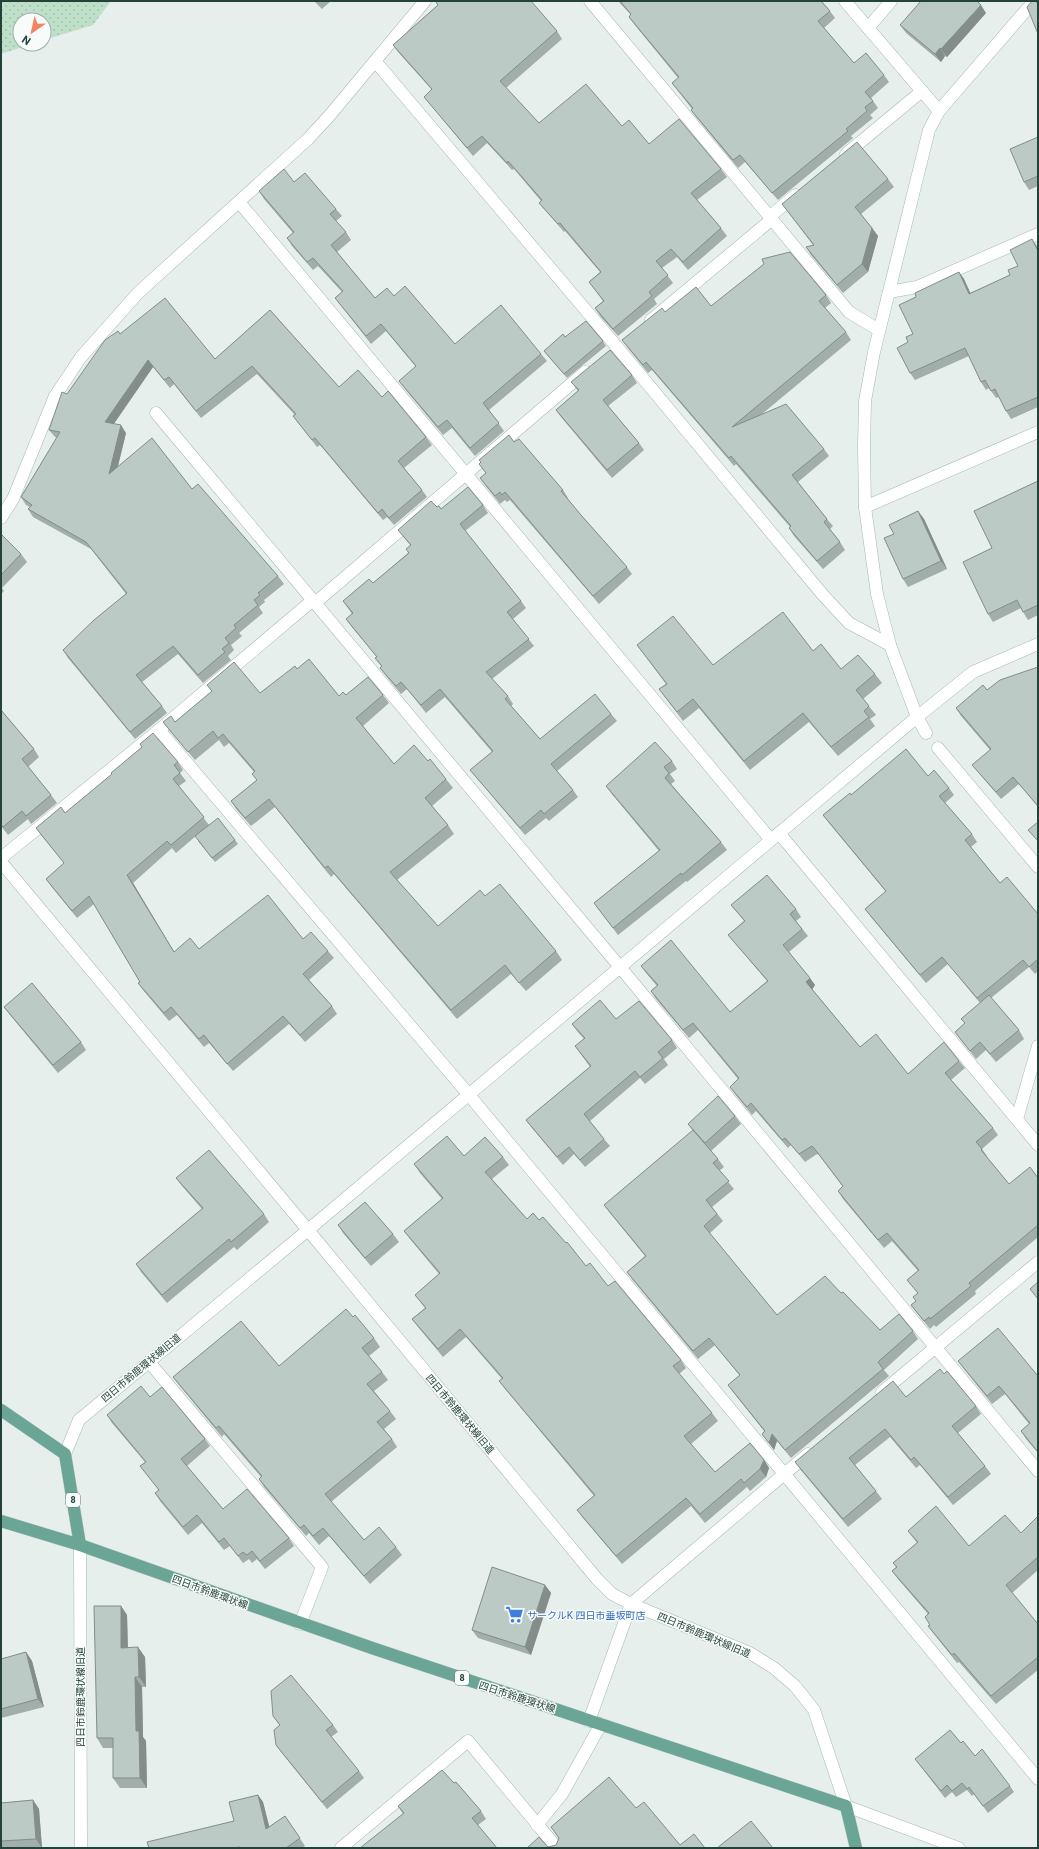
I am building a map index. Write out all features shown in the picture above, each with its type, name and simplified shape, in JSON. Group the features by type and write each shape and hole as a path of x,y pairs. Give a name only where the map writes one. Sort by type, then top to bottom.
{"main road":[{"path":"1,1410 65,1454"},
{"name":"8","path":"65,1454 80,1545"},
{"name":"四日市鈴鹿環状線","path":"1,1521 80,1545 300,1624 846,1806"},
{"path":"846,1806 856,1848"}],"street":[{"path":"1,518 13,499 56,396 81,357 138,293 308,139 330,115 425,1"},
{"path":"590,1 849,312 879,330"},
{"path":"845,1 939,111"},
{"path":"868,28 891,1"},
{"path":"926,733 917,717 890,645 877,594 865,507 865,401 879,330 928,130 939,111 1034,1"},
{"path":"375,61 620,345 823,595 849,623 890,645"},
{"path":"836,162 922,91"},
{"path":"642,327 806,187"},
{"path":"238,202 466,475 1038,1145"},
{"path":"889,292 917,286 1038,234"},
{"path":"606,355 620,345"},
{"path":"1,858 159,730 466,475 594,364"},
{"path":"156,413 620,967 1038,1471"},
{"path":"865,507 1038,432"},
{"path":"1,862 308,1230 775,836 973,672 1038,644"},
{"path":"159,730 469,1095 1038,1779"},
{"path":"938,748 1038,867"},
{"path":"1016,1119 1038,1046"},
{"name":"四日市鈴鹿環状線旧道","path":"65,1454 79,1420 308,1230 597,1579 612,1594 631,1604 750,1653 774,1668 795,1686 814,1710 846,1806"},
{"path":"874,1398 1038,1262"},
{"path":"149,1362 322,1567 300,1624"},
{"path":"589,1720 631,1604 820,1444"},
{"name":"四日市鈴鹿環状線旧道","path":"80,1545 81,1848"},
{"path":"537,1824 562,1794 601,1724"},
{"path":"341,1848 468,1741 557,1848"},
{"path":"846,1806 959,1848"}],"green space":[{"path":"1,1 111,1 93,25 52,38 52,12 12,12 12,50 1,54"}],"building":[{"path":"531,1 557,31 500,81 539,123 586,84 622,126 629,120 649,144 679,119 721,169 691,193 721,228 683,262 671,249 656,261 668,275 649,292 652,296 613,329 595,308 604,301 589,282 601,272 560,223 558,224 539,203 542,200 508,161 507,163 482,136 467,148 424,97 432,89 393,45 438,5 436,2"},
{"path":"620,1 821,1 830,11 818,21 854,63 866,53 884,75 865,92 873,101 865,107 867,111 846,129 848,131 772,193 740,155 733,160 691,110 693,108 672,83 679,77 629,17 631,14"},
{"path":"921,1 977,1 981,5 935,54 900,25"},
{"path":"1032,1 1035,1 1038,4 1038,34 1027,7"},
{"path":"1038,137 1038,176 1024,182 1010,149"},
{"path":"857,142 888,179 855,207 872,228 862,264 837,285 806,247 814,245 782,204"},
{"path":"284,169 294,182 305,173 336,209 330,214 346,232 331,245 375,298 387,288 394,296 405,286 455,344 501,305 541,354 483,403 499,423 470,448 447,420 438,427 399,381 416,366 381,324 366,336 335,298 343,291 313,258 307,262 287,238 294,232 259,191"},
{"path":"1032,239 1038,251 1038,397 1006,411 995,389 991,391 985,380 981,382 965,348 910,373 897,348 908,342 906,337 913,334 899,305 916,297 915,293 959,272 969,294 1010,275 1008,270 1018,266 1010,250"},
{"path":"790,252 826,295 819,301 846,332 732,427 786,404 824,449 792,475 827,519 824,522 840,542 817,561 789,528 791,526 731,456 729,458 646,362 643,365 622,340 662,308 665,312 696,287 711,306 764,264 762,259"},
{"path":"165,298 215,359 270,310 339,387 358,370 382,397 388,391 426,437 398,461 422,490 389,518 382,509 378,513 315,438 312,440 293,416 296,414 252,366 196,411 169,377 164,380 148,360 105,422 121,425 109,474 152,438 192,489 198,484 278,576 258,593 260,595 254,600 258,605 234,625 236,628 225,638 229,643 222,649 225,652 198,675 173,646 136,675 162,706 130,732 63,650 94,620 127,593 86,542 28,509 32,505 21,497 60,432 49,430 62,392 67,394 105,340 118,331 120,334"},
{"path":"586,321 603,341 564,374 544,351 563,334 565,337"},
{"path":"610,350 632,375 603,400 639,443 607,470 556,410 579,390 571,382"},
{"path":"509,435 514,442 519,439 563,490 561,491 581,515 627,567 593,596 505,492 502,495 500,492 495,496 480,478 486,473 479,464 481,462 479,460"},
{"path":"1038,481 1038,605 1023,612 1017,600 988,614 963,562 992,548 974,511"},
{"path":"468,487 483,505 460,524 521,601 507,612 529,639 486,672 508,696 505,699 540,739 595,694 611,714 551,764 573,790 544,814 541,810 520,828 470,770 493,751 440,689 421,705 401,682 396,686 380,668 382,666 375,658 377,657 346,619 353,613 343,601 369,579 373,583 409,553 406,549 411,545 398,530 431,501 441,509"},
{"path":"918,511 941,561 903,579 884,538 894,534 889,525"},
{"path":"2,535 21,554 1,575 1,536"},
{"path":"783,612 813,651 821,644 841,669 858,655 875,674 856,690 869,706 864,711 869,717 831,747 803,713 744,761 693,699 677,712 659,689 667,684 637,645 673,616 713,665"},
{"path":"309,659 339,696 343,692 346,695 368,677 383,695 356,718 394,764 414,745 428,761 430,759 446,779 425,798 448,825 390,872 438,926 480,890 485,896 500,884 556,951 519,983 505,965 451,1010 328,866 325,868 269,799 245,818 231,801 257,780 252,774 255,771 223,734 218,738 213,731 188,752 163,722 171,716 175,722 212,691 207,685 234,662 260,693 295,666 297,669"},
{"path":"1038,667 1038,806 1013,777 996,792 972,765 991,749 956,708 983,685 987,690 1000,680"},
{"path":"1,710 34,749 22,759 51,795 26,816 22,811 3,827 1,825"},
{"path":"153,733 178,762 174,765 180,773 173,779 204,817 171,845 167,841 127,875 174,952 190,938 199,949 268,895 303,939 311,932 328,951 303,974 332,1006 300,1035 283,1016 227,1064 204,1035 199,1039 171,1007 164,1013 138,983 140,982 89,896 72,911 46,879 64,863 36,828 61,807 65,813 142,747 140,744"},
{"path":"655,742 672,761 664,767 669,773 665,778 721,842 682,875 681,873 613,928 594,903 660,850 606,786"},
{"path":"906,749 928,776 934,770 949,788 939,796 972,834 965,840 1000,883 1007,877 1038,914 1038,959 1029,967 1023,960 977,998 942,957 920,975 865,909 886,891 823,815 850,793 851,795"},
{"path":"218,818 235,840 212,858 195,836"},
{"path":"1038,822 1038,841 1028,830"},
{"path":"767,875 796,909 790,914 802,929 783,945 810,978 806,982 860,1047 876,1034 908,1074 944,1042 959,1061 945,1073 993,1128 976,1142 982,1149 981,1150 1009,1184 1030,1167 1038,1178 1038,1225 969,1283 971,1286 930,1319 929,1317 924,1321 911,1305 916,1301 913,1297 918,1293 907,1280 919,1270 887,1233 878,1240 838,1191 843,1186 812,1146 799,1154 785,1138 782,1140 751,1103 747,1107 730,1087 739,1078 693,1023 683,1030 651,991 658,985 641,966 671,940 730,1012 768,981 728,935 745,921 731,905"},
{"path":"32,983 81,1042 53,1065 4,1007"},
{"path":"989,995 1019,1030 990,1054 980,1042 970,1051 955,1032 965,1023 961,1019"},
{"path":"600,1000 616,1019 639,1001 672,1040 658,1052 663,1058 640,1077 635,1071 584,1114 604,1139 580,1160 569,1147 557,1157 526,1120 591,1066 575,1046 585,1038 572,1024"},
{"path":"718,1096 735,1116 705,1143 688,1124"},
{"path":"693,1130 718,1159 713,1163 729,1181 706,1200 717,1214 704,1226 777,1315 825,1276 880,1330 899,1314 913,1331 878,1362 883,1369 785,1450 772,1434 769,1443 762,1434 765,1431 728,1385 740,1375 709,1338 693,1351 627,1272 646,1256 604,1205"},
{"path":"447,1136 464,1156 485,1137 503,1157 485,1172 527,1219 533,1213 539,1220 543,1217 566,1243 567,1242 586,1266 590,1263 608,1286 615,1281 681,1360 673,1366 712,1413 684,1436 715,1472 750,1443 764,1460 760,1469 744,1483 741,1479 700,1514 686,1498 616,1556 577,1510 595,1495 499,1381 503,1378 460,1329 438,1349 412,1319 426,1308 415,1295 440,1273 404,1231 443,1198 414,1164"},
{"path":"209,1150 264,1214 231,1242 229,1239 162,1295 136,1264 203,1208 176,1178"},
{"path":"365,1202 393,1234 365,1258 338,1225"},
{"path":"1038,1282 1038,1299 1030,1289"},
{"path":"346,1309 353,1317 355,1315 374,1338 362,1348 382,1372 367,1384 390,1411 377,1422 392,1439 325,1494 364,1540 379,1527 396,1547 364,1576 323,1528 313,1536 304,1525 300,1528 259,1479 262,1476 219,1426 216,1428 173,1377 241,1321 279,1366"},
{"path":"998,1328 1038,1376 1038,1452 1021,1431 1030,1423 999,1386 987,1396 958,1361"},
{"path":"940,1369 944,1374 947,1371 976,1406 952,1426 985,1466 948,1497 914,1457 911,1460 885,1429 849,1458 876,1491 843,1519 795,1462 893,1381 906,1397"},
{"path":"141,1386 150,1397 162,1387 205,1439 181,1459 223,1509 247,1489 289,1538 260,1561 252,1551 247,1555 243,1552 238,1556 224,1538 219,1542 197,1515 183,1527 155,1493 159,1490 140,1466 146,1462 107,1415"},
{"path":"936,1506 969,1546 1005,1515 1021,1533 1038,1516 1038,1557 1006,1585 1038,1624 1038,1657 991,1696 954,1653 952,1655 928,1626 930,1625 925,1617 929,1613 892,1571 897,1567 893,1563 918,1542 908,1531"},
{"name":"サークルK 四日市垂坂町店","path":"492,1567 545,1585 525,1647 472,1630"},
{"path":"94,1606 121,1606 121,1648 138,1647 139,1677 135,1677 136,1731 139,1731 140,1778 113,1778 113,1738 97,1738"},
{"path":"26,1652 38,1699 1,1709 1,1659"},
{"path":"291,1675 333,1725 326,1730 359,1771 322,1802 276,1745 274,1730 280,1725 273,1716 271,1691"},
{"path":"950,1730 961,1743 963,1741 975,1756 982,1749 1010,1786 983,1806 969,1787 967,1789 962,1783 952,1791 947,1785 941,1791 915,1759"},
{"path":"442,1770 454,1783 456,1782 481,1811 472,1818 497,1848 360,1848 404,1813 398,1806"},
{"path":"609,1777 636,1808 644,1802 680,1845 694,1834 705,1848 527,1848 539,1837 548,1847 556,1845 559,1838 551,1827"},
{"path":"258,1795 266,1829 285,1816 300,1838 286,1848 149,1848 147,1842 234,1821 229,1802"},
{"path":"33,1800 36,1839 1,1841 1,1803"},
{"path":"751,1821 773,1848 717,1848"}],"place":[{"name":"サークルK 四日市垂坂町店","path":"514,1615"}]}
